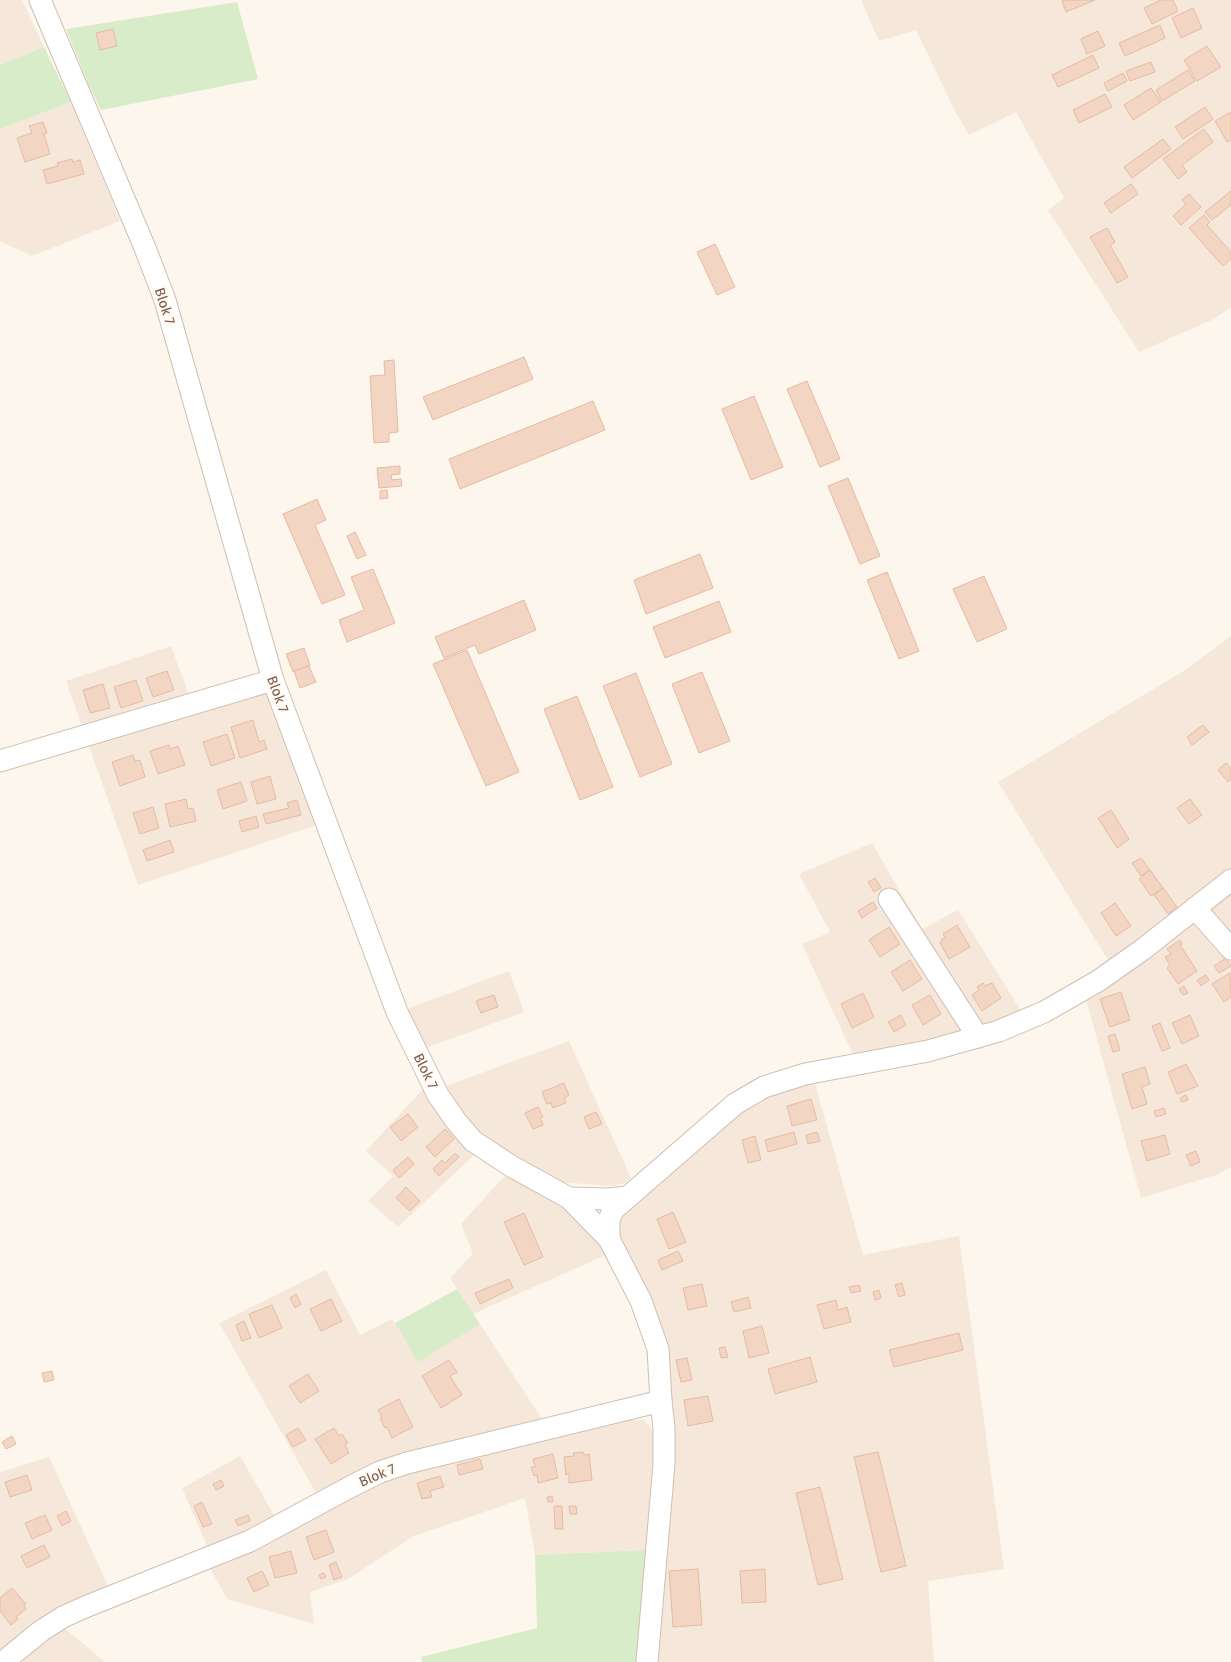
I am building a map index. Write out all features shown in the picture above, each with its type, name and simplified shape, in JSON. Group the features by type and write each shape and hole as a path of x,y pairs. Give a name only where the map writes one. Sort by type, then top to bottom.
{"street":[{"name":"Blok 7","path":"3,1662 41,1631 64,1617 94,1603 250,1541 380,1472 407,1463 661,1401 658,1349 641,1301 609,1239 569,1198 511,1166 473,1141 438,1095 398,1012 273,680 165,300 145,248 40,0"},
{"path":"0,761 273,680"},
{"path":"609,1239 609,1220 613,1210 735,1104 764,1087 805,1074 928,1051 999,1031 1044,1012 1098,981 1142,950 1231,880"},
{"path":"889,899 978,1037"},
{"path":"1195,908 1231,948"},
{"path":"569,1198 609,1199 627,1197"},
{"path":"647,1662 664,1464 664,1428 661,1401"}],"shaded area":[{"path":"0,0 22,0 44,47 0,65"},
{"path":"861,0 1231,0 1231,307 1214,319 1139,352 1048,210 1064,198 1016,112 969,135 955,111 916,30 879,41"},
{"path":"71,102 120,221 32,256 0,241 0,129"},
{"path":"1231,636 1231,1167 1216,1175 1141,1198 1085,996 1111,965 998,782 1187,669"},
{"path":"171,646 193,706 265,685 317,825 138,885 66,681"},
{"path":"872,843 922,929 958,910 1023,1014 958,1034 853,1055 802,944 830,932 799,874"},
{"path":"509,971 524,1012 426,1048 407,1009"},
{"path":"569,1041 631,1178 625,1183 613,1186 556,1182 479,1134 463,1114 446,1086"},
{"path":"814,1080 863,1255 959,1236 1004,1569 928,1581 934,1662 637,1662 646,1550 535,1555 525,1498 414,1536 348,1579 310,1592 314,1624 227,1599 200,1550 207,1546 182,1488 240,1456 274,1515 316,1493 219,1323 326,1270 360,1335 392,1319 418,1361 480,1324 553,1436 628,1420 644,1420 656,1438 673,1438 617,1242 620,1214 734,1115 778,1090"},
{"path":"423,1089 444,1121 476,1153 398,1227 368,1201 393,1176 366,1151"},
{"path":"508,1172 556,1198 597,1235 606,1255 473,1314 450,1278 473,1254 461,1224"},
{"path":"49,1457 115,1601 62,1626 105,1662 24,1662 20,1658 0,1662 0,1472"}],"green space":[{"path":"237,2 258,79 101,110 66,29"},
{"path":"44,47 71,102 0,129 0,65"},
{"path":"457,1289 480,1324 418,1362 395,1323"},
{"path":"646,1550 637,1662 422,1662 421,1657 537,1628 535,1555"}],"building":[{"path":"1095,0 1066,12 1062,1"},
{"path":"1161,0 1173,0 1178,11 1152,24 1144,8"},
{"path":"1193,8 1202,28 1181,38 1172,18"},
{"path":"1160,25 1165,38 1125,56 1119,43"},
{"path":"113,29 117,46 100,50 96,33"},
{"path":"1098,31 1105,46 1087,54 1081,39"},
{"path":"1207,46 1221,67 1197,81 1184,60"},
{"path":"1093,55 1099,68 1058,87 1052,75"},
{"path":"1151,62 1155,72 1130,81 1126,71"},
{"path":"1188,70 1195,81 1162,101 1156,90"},
{"path":"1123,73 1127,81 1108,91 1104,83"},
{"path":"1151,88 1161,102 1133,120 1124,105"},
{"path":"1105,94 1112,107 1079,123 1073,110"},
{"path":"1205,107 1213,119 1183,139 1175,127"},
{"path":"1231,112 1231,140 1227,142 1215,121"},
{"path":"43,122 47,133 44,134 50,154 25,162 17,138 32,133 29,126"},
{"path":"1204,129 1213,142 1182,165 1187,172 1178,179 1163,159"},
{"path":"1163,139 1171,149 1132,178 1124,167"},
{"path":"72,159 73,162 80,160 84,174 47,184 43,170 58,166 57,163"},
{"path":"1131,184 1138,194 1111,213 1104,203"},
{"path":"1231,191 1231,205 1212,220 1205,212"},
{"path":"1189,194 1201,207 1181,225 1173,216 1186,204 1182,200"},
{"path":"1204,215 1210,222 1207,225 1231,252 1231,259 1223,266 1189,228"},
{"path":"1107,228 1115,242 1110,245 1128,277 1117,283 1090,237"},
{"path":"715,244 735,287 717,295 697,252"},
{"path":"524,357 533,379 433,420 423,397"},
{"path":"394,360 398,432 389,433 389,442 374,443 370,376 385,375 384,361"},
{"path":"807,381 840,459 820,467 787,389"},
{"path":"754,396 783,467 751,480 722,409"},
{"path":"593,401 605,430 460,489 449,459"},
{"path":"400,466 400,474 391,475 392,480 401,479 402,486 379,488 377,468"},
{"path":"848,478 880,556 860,564 828,486"},
{"path":"387,490 388,498 380,499 380,491"},
{"path":"317,499 326,520 315,525 345,595 322,604 283,514"},
{"path":"355,532 366,555 357,559 347,536"},
{"path":"700,554 713,588 646,614 634,580"},
{"path":"373,569 395,623 347,642 339,620 364,610 351,577"},
{"path":"887,572 919,651 899,659 867,580"},
{"path":"984,576 1007,629 977,642 953,589"},
{"path":"524,600 536,630 479,654 475,645 444,658 435,637"},
{"path":"719,601 731,632 665,658 653,627"},
{"path":"304,648 310,665 293,672 286,654"},
{"path":"467,650 519,772 486,786 433,664"},
{"path":"309,666 316,682 300,688 294,671"},
{"path":"167,671 174,690 153,697 146,678"},
{"path":"702,672 730,741 699,753 672,684"},
{"path":"636,673 672,764 640,777 603,686"},
{"path":"136,680 143,701 121,708 114,687"},
{"path":"103,684 110,708 90,713 83,690"},
{"path":"577,696 613,787 580,800 544,709"},
{"path":"253,720 259,742 264,740 267,749 240,758 231,727"},
{"path":"1203,725 1209,732 1192,745 1187,737"},
{"path":"227,734 235,758 211,766 203,742"},
{"path":"169,745 170,749 178,746 185,765 158,774 150,751"},
{"path":"133,755 135,761 140,760 145,777 120,786 112,762"},
{"path":"1226,763 1231,769 1231,779 1228,782 1218,770"},
{"path":"270,776 276,799 257,804 251,782"},
{"path":"241,782 247,801 223,809 217,790"},
{"path":"186,799 188,809 193,808 196,821 170,827 165,804"},
{"path":"1190,799 1202,815 1189,824 1177,808"},
{"path":"297,800 301,815 266,824 263,814 289,808 287,803"},
{"path":"153,807 159,828 140,834 133,813"},
{"path":"1111,810 1129,839 1117,848 1098,818"},
{"path":"256,816 259,827 242,832 239,821"},
{"path":"170,840 174,852 147,861 143,850"},
{"path":"1141,858 1150,870 1141,876 1132,863"},
{"path":"1150,870 1163,888 1151,896 1139,879"},
{"path":"875,878 881,888 874,892 868,882"},
{"path":"1163,888 1177,907 1168,914 1154,895"},
{"path":"873,902 877,908 862,918 858,911"},
{"path":"1115,903 1131,926 1116,936 1101,913"},
{"path":"957,925 970,947 949,959 940,943 945,937 943,934"},
{"path":"889,927 900,944 880,957 869,940"},
{"path":"1180,940 1182,944 1180,945 1197,971 1178,984 1167,968 1170,965 1165,957 1171,954 1167,949"},
{"path":"1226,958 1231,966 1219,973 1214,966"},
{"path":"910,960 922,979 903,991 891,972"},
{"path":"1230,973 1231,997 1224,1002 1212,984"},
{"path":"1206,975 1209,980 1201,986 1197,980"},
{"path":"983,983 985,986 992,983 1001,998 982,1011 972,995 979,990 977,987"},
{"path":"1184,986 1188,993 1183,995 1179,989"},
{"path":"1121,992 1130,1020 1110,1027 1100,999"},
{"path":"863,993 874,1017 852,1028 841,1004"},
{"path":"494,995 498,1007 481,1013 476,1001"},
{"path":"930,995 941,1014 923,1025 912,1005"},
{"path":"901,1015 906,1025 894,1032 888,1022"},
{"path":"1190,1015 1199,1036 1182,1044 1172,1023"},
{"path":"1160,1023 1170,1048 1162,1051 1152,1026"},
{"path":"1115,1034 1120,1050 1113,1052 1108,1036"},
{"path":"1186,1064 1198,1086 1177,1094 1168,1072"},
{"path":"1145,1067 1150,1084 1142,1087 1147,1104 1132,1109 1122,1074"},
{"path":"564,1083 569,1095 564,1098 566,1103 553,1108 551,1103 547,1104 542,1092"},
{"path":"1186,1095 1188,1100 1182,1102 1180,1098"},
{"path":"811,1099 817,1120 792,1126 787,1106"},
{"path":"538,1107 543,1117 540,1118 543,1125 533,1129 525,1113"},
{"path":"1164,1108 1166,1114 1156,1117 1154,1111"},
{"path":"596,1112 602,1124 589,1129 584,1117"},
{"path":"408,1114 418,1127 401,1141 390,1127"},
{"path":"445,1129 454,1139 435,1157 426,1147"},
{"path":"794,1132 797,1144 768,1152 765,1140"},
{"path":"817,1132 820,1141 808,1144 806,1135"},
{"path":"1165,1135 1170,1154 1147,1161 1141,1141"},
{"path":"755,1136 761,1160 748,1163 742,1140"},
{"path":"1196,1151 1200,1162 1191,1166 1186,1155"},
{"path":"455,1153 459,1157 439,1176 433,1169 442,1160 445,1163"},
{"path":"408,1157 414,1164 399,1178 393,1170"},
{"path":"406,1187 420,1201 410,1211 396,1198"},
{"path":"673,1212 686,1242 669,1249 657,1219"},
{"path":"524,1213 543,1257 524,1265 504,1222"},
{"path":"678,1251 683,1261 662,1270 658,1260"},
{"path":"509,1279 513,1288 480,1304 475,1293"},
{"path":"902,1283 905,1295 899,1297 895,1285"},
{"path":"702,1284 707,1306 688,1310 683,1288"},
{"path":"859,1285 861,1291 851,1293 849,1287"},
{"path":"879,1290 881,1298 875,1300 873,1292"},
{"path":"296,1294 301,1304 295,1308 290,1298"},
{"path":"748,1297 751,1308 734,1312 731,1302"},
{"path":"331,1299 342,1321 321,1331 310,1309"},
{"path":"836,1300 838,1310 847,1307 851,1322 824,1329 817,1305"},
{"path":"272,1305 282,1328 259,1338 249,1314"},
{"path":"244,1321 251,1338 242,1341 236,1325"},
{"path":"762,1326 769,1353 749,1358 743,1331"},
{"path":"959,1333 963,1350 894,1367 889,1350"},
{"path":"725,1347 728,1357 721,1358 719,1348"},
{"path":"810,1357 817,1382 775,1394 768,1369"},
{"path":"687,1358 692,1380 681,1382 676,1360"},
{"path":"449,1360 457,1372 450,1376 462,1395 441,1408 422,1376"},
{"path":"52,1371 54,1380 44,1382 42,1373"},
{"path":"308,1374 319,1391 300,1403 289,1386"},
{"path":"708,1396 713,1421 688,1426 684,1400"},
{"path":"399,1399 413,1427 392,1438 380,1418 382,1418 378,1410"},
{"path":"298,1428 306,1440 293,1447 286,1435"},
{"path":"334,1428 339,1436 342,1434 348,1443 345,1445 349,1453 331,1464 315,1439"},
{"path":"12,1436 16,1444 6,1449 2,1442"},
{"path":"583,1452 584,1455 589,1454 592,1480 569,1483 569,1474 566,1475 564,1457 574,1456 573,1453"},
{"path":"878,1452 906,1566 881,1572 854,1457"},
{"path":"553,1454 558,1478 538,1483 537,1475 534,1476 531,1467 535,1467 533,1459"},
{"path":"480,1459 483,1469 459,1475 457,1465"},
{"path":"27,1475 32,1490 10,1497 5,1482"},
{"path":"440,1476 444,1487 430,1491 432,1497 422,1499 417,1483"},
{"path":"221,1480 224,1486 216,1490 213,1484"},
{"path":"820,1487 843,1579 818,1585 796,1493"},
{"path":"552,1496 553,1502 548,1502 547,1497"},
{"path":"202,1502 212,1524 203,1527 194,1506"},
{"path":"554,1506 562,1506 563,1529 555,1529"},
{"path":"569,1506 576,1506 577,1514 570,1514"},
{"path":"66,1511 71,1521 62,1526 57,1516"},
{"path":"45,1515 52,1530 32,1539 25,1523"},
{"path":"248,1515 250,1521 238,1526 235,1520"},
{"path":"326,1530 334,1552 314,1560 306,1537"},
{"path":"44,1545 50,1557 27,1568 21,1556"},
{"path":"291,1551 297,1573 275,1578 269,1557"},
{"path":"336,1562 342,1577 334,1580 329,1565"},
{"path":"698,1569 702,1625 673,1627 669,1571"},
{"path":"765,1569 766,1602 742,1603 740,1571"},
{"path":"262,1571 269,1585 254,1592 247,1578"},
{"path":"324,1573 326,1577 321,1579 319,1575"},
{"path":"12,1588 26,1604 24,1606 26,1609 16,1617 18,1619 11,1625 0,1611 0,1598"}]}
